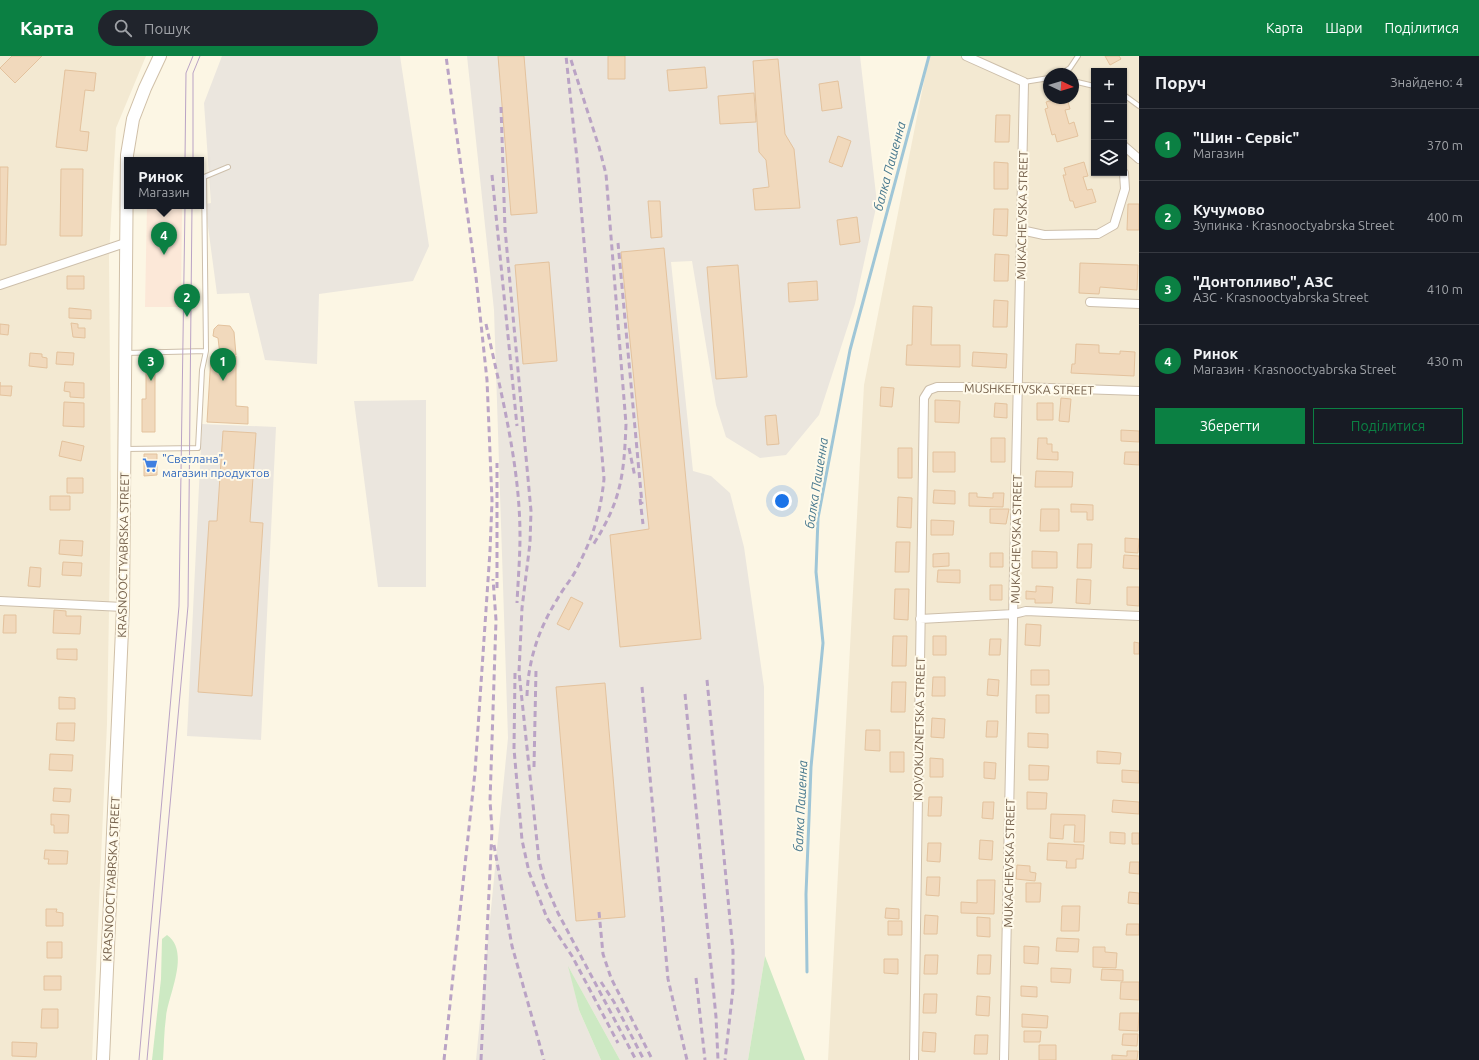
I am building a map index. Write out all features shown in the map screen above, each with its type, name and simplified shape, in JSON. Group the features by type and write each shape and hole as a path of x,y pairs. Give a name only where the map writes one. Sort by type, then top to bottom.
{"main road":[{"name":"KRASNOOCTYABRSKA STREET","path":"127,157 133,119 160,56"},
{"name":"KRASNOOCTYABRSKA STREET","path":"103,1060 123,607 126,209"}],"street":[{"path":"966,56 1024,82"},
{"name":"MUKACHEVSKA STREET","path":"1004,1060 1019,387 1024,82"},
{"path":"1127,149 1139,159"},
{"path":"1021,230 1044,235 1098,234 1114,225 1125,189 1124,176"},
{"path":"0,285 125,243"},
{"path":"1090,302 1139,304"},
{"name":"MUSHKETIVSKA STREET","path":"924,398 929,390 937,388 1019,387 1139,391"},
{"name":"NOVOKUZNETSKA STREET","path":"914,1060 924,398"},
{"path":"0,601 123,607"},
{"path":"920,619 1014,614 1026,611 1139,616"}],"lane":[{"path":"1070,68 1078,56"},
{"path":"1024,82 1043,79"},
{"path":"1079,82 1091,85"},
{"path":"1127,98 1139,106"},
{"path":"125,449 198,448 202,370 206,351 204,177 228,168"},
{"path":"125,353 206,351"}],"shaded area":[{"path":"0,56 146,56 116,128 109,256 111,497 107,724 92,1060 0,1060"},
{"path":"222,56 400,56 429,246 413,281 319,294 317,364 265,360 249,293 217,294 205,204 211,203 204,103"},
{"path":"467,56 860,56 877,203 855,304 819,415 786,455 760,458 726,437 716,405 692,261 671,262 693,471 711,476 730,493 744,547 764,687 765,956 748,1060 620,1060 569,968 579,1010 601,1060 476,1060 508,738 494,310"},
{"path":"929,56 1139,56 1139,1060 828,1060 864,385"},
{"path":"147,209 182,209 181,307 145,307"},
{"path":"426,400 426,587 378,587 354,401"},
{"path":"202,424 276,427 261,740 187,736"}],"green space":[{"path":"167,935 174,943 178,963 166,1017 163,1060 152,1060 161,979 162,939"},
{"path":"765,956 805,1060 748,1060"},
{"path":"568,966 620,1060 601,1060 579,1010"}],"building":[{"path":"12,56 42,56 15,83 0,68"},
{"path":"498,56 524,56 537,213 511,215"},
{"path":"608,56 625,56 625,79 608,79"},
{"path":"1105,56 1119,56 1121,59 1110,65"},
{"path":"778,59 785,134 794,149 800,208 755,210 753,189 769,187 766,160 759,152 753,61"},
{"path":"705,67 707,88 669,91 667,70"},
{"path":"65,70 96,73 94,91 85,90 80,131 89,132 87,151 56,147"},
{"path":"838,81 842,108 822,111 819,84"},
{"path":"754,93 756,122 720,124 718,96"},
{"path":"1047,104 1069,104 1070,109 1065,110 1069,124 1074,122 1078,136 1057,142 1055,134 1052,135 1045,109 1048,108"},
{"path":"996,115 1010,115 1009,142 995,142"},
{"path":"838,136 851,141 842,167 829,162"},
{"path":"994,162 1008,163 1008,189 994,189"},
{"path":"1084,162 1088,176 1083,177 1087,190 1092,189 1096,202 1075,208 1073,201 1070,201 1063,175 1066,175 1064,168"},
{"path":"0,167 8,167 6,245 0,245"},
{"path":"61,169 83,169 82,236 60,236"},
{"path":"648,201 660,201 662,237 651,238"},
{"path":"1128,204 1139,204 1139,230 1127,230"},
{"path":"994,209 1008,209 1007,236 993,235"},
{"path":"857,217 860,242 840,245 837,220"},
{"path":"664,248 701,639 620,647 610,535 649,529 621,252"},
{"path":"995,254 1009,255 1008,281 994,281"},
{"path":"549,262 557,361 523,364 515,265"},
{"path":"1080,263 1138,265 1137,290 1100,287 1099,294 1079,293"},
{"path":"738,265 747,377 716,379 707,267"},
{"path":"67,276 84,276 84,289 67,289"},
{"path":"817,281 818,300 789,302 788,283"},
{"path":"994,300 1008,301 1007,327 993,327"},
{"path":"913,306 932,307 931,345 960,345 960,367 906,365 907,345 912,345"},
{"path":"69,308 91,310 91,319 69,318"},
{"path":"71,323 78,324 78,328 85,328 85,338 73,337"},
{"path":"0,324 9,325 8,335 0,334"},
{"path":"218,325 230,326 234,332 236,355 220,355 218,338 213,336 214,329"},
{"path":"1076,344 1099,345 1099,353 1120,354 1120,351 1135,352 1134,376 1071,373 1072,364 1075,364"},
{"path":"57,352 74,353 73,365 56,364"},
{"path":"973,352 1007,354 1006,368 972,366"},
{"path":"30,353 42,354 42,357 47,358 47,368 29,366"},
{"path":"211,356 236,356 236,406 248,407 248,424 207,422"},
{"path":"146,364 155,364 155,432 142,432 142,399 146,399"},
{"path":"65,382 84,383 84,398 70,397 70,392 64,391"},
{"path":"0,386 12,386 11,396 0,395"},
{"path":"881,387 894,388 892,407 880,406"},
{"path":"1061,398 1071,399 1069,422 1059,421"},
{"path":"935,400 960,401 959,423 935,422"},
{"path":"64,402 84,403 84,427 63,426"},
{"path":"995,403 1007,404 1007,418 994,417"},
{"path":"1037,403 1053,403 1053,420 1037,420"},
{"path":"776,415 779,444 767,445 765,416"},
{"path":"1121,430 1139,431 1139,442 1121,441"},
{"path":"223,431 256,433 250,522 263,523 252,696 198,692 209,521 217,521"},
{"path":"991,438 1005,438 1005,462 991,462"},
{"path":"1038,438 1047,438 1047,444 1052,444 1052,452 1058,452 1058,460 1037,459"},
{"path":"62,441 84,446 81,461 59,456"},
{"path":"898,448 912,448 912,478 898,478"},
{"path":"933,452 955,452 955,472 933,472"},
{"path":"1125,452 1139,452 1139,465 1124,464"},
{"name":"\"Светлана\", магазин продуктов","path":"144,454 157,454 157,475 144,476"},
{"path":"1036,471 1073,472 1072,487 1035,487"},
{"path":"67,478 83,478 83,493 67,493"},
{"path":"934,490 955,491 955,504 933,503"},
{"path":"969,493 977,493 977,497 993,498 993,493 1004,493 1003,507 969,506"},
{"path":"50,496 70,496 70,510 50,510"},
{"path":"898,497 912,498 911,528 897,527"},
{"path":"1071,504 1093,505 1093,520 1087,520 1087,512 1071,512"},
{"path":"990,509 1009,509 1006,524 990,523"},
{"path":"1041,509 1059,509 1059,531 1040,531"},
{"path":"931,520 954,521 953,535 931,535"},
{"path":"1125,538 1139,539 1138,553 1125,552"},
{"path":"60,540 83,541 82,556 59,554"},
{"path":"896,542 910,542 909,572 895,572"},
{"path":"1078,544 1092,544 1091,568 1077,568"},
{"path":"1032,551 1057,552 1057,568 1032,568"},
{"path":"949,553 949,566 933,567 933,554"},
{"path":"990,553 1003,553 1003,567 990,567"},
{"path":"1124,555 1139,556 1139,569 1123,568"},
{"path":"63,562 82,563 81,576 62,575"},
{"path":"30,567 41,568 40,587 28,586"},
{"path":"938,570 960,570 960,583 937,582"},
{"path":"1077,579 1091,580 1090,604 1076,603"},
{"path":"990,585 1002,585 1002,600 990,600"},
{"path":"1036,586 1053,587 1052,603 1035,603 1035,599 1026,599 1026,591 1036,592"},
{"path":"1127,587 1139,587 1139,606 1127,605"},
{"path":"895,589 909,589 908,620 894,619"},
{"path":"571,597 583,603 569,630 557,624"},
{"path":"54,610 66,611 66,616 81,616 80,634 53,633"},
{"path":"4,615 16,615 16,633 3,633"},
{"path":"1026,624 1041,625 1040,646 1025,645"},
{"path":"893,636 907,636 906,666 892,666"},
{"path":"933,636 946,636 946,655 933,655"},
{"path":"990,639 1001,639 1000,655 989,655"},
{"path":"1134,642 1139,643 1139,654 1134,654"},
{"path":"57,649 77,649 77,660 57,659"},
{"path":"1031,670 1049,670 1049,685 1031,685"},
{"path":"933,677 945,677 945,696 932,696"},
{"path":"988,679 999,680 998,696 987,695"},
{"path":"892,682 906,682 905,712 891,712"},
{"path":"605,683 625,917 576,921 556,687"},
{"path":"1036,695 1049,695 1049,713 1036,713"},
{"path":"59,697 75,698 75,709 59,709"},
{"path":"932,718 945,719 944,738 931,737"},
{"path":"987,721 998,721 997,737 986,737"},
{"path":"57,723 75,723 74,741 56,740"},
{"path":"866,730 880,730 880,751 865,750"},
{"path":"1028,733 1048,734 1048,748 1028,747"},
{"path":"1097,751 1121,753 1120,764 1097,763"},
{"path":"890,752 904,752 904,772 890,772"},
{"path":"50,754 73,755 72,771 49,770"},
{"path":"930,758 943,759 943,777 930,777"},
{"path":"984,762 996,763 995,779 984,778"},
{"path":"1029,765 1049,766 1048,780 1029,780"},
{"path":"1122,770 1139,771 1139,783 1122,782"},
{"path":"54,788 71,789 70,802 53,801"},
{"path":"1027,792 1047,793 1046,809 1027,809"},
{"path":"929,797 942,797 941,816 928,816"},
{"path":"1113,800 1139,802 1139,814 1112,812"},
{"path":"983,802 994,802 993,819 982,818"},
{"path":"51,814 69,815 68,833 54,833 54,825 51,825"},
{"path":"1051,814 1085,815 1084,842 1074,842 1075,825 1064,825 1063,839 1050,838"},
{"path":"1110,832 1125,833 1125,844 1110,843"},
{"path":"1132,833 1139,833 1139,844 1132,844"},
{"path":"980,840 993,841 992,860 979,859"},
{"path":"928,843 941,843 940,862 927,861"},
{"path":"1048,843 1084,845 1083,859 1076,859 1076,868 1066,868 1067,861 1047,860"},
{"path":"45,850 68,851 67,864 48,864 49,859 44,859"},
{"path":"1130,862 1139,862 1139,874 1129,873"},
{"path":"1017,865 1030,866 1030,872 1036,873 1035,881 1016,879"},
{"path":"927,877 940,877 939,896 926,895"},
{"path":"977,880 995,880 994,914 961,913 961,902 977,903"},
{"path":"1026,883 1041,883 1040,902 1026,902"},
{"path":"1129,892 1139,893 1139,904 1128,903"},
{"path":"1062,906 1080,906 1079,931 1061,931"},
{"path":"886,908 899,909 899,919 885,918"},
{"path":"46,909 57,909 56,912 63,913 63,926 46,926"},
{"path":"925,915 938,916 937,934 924,934"},
{"path":"977,917 990,918 990,937 977,936"},
{"path":"888,921 902,921 902,935 888,935"},
{"path":"1127,924 1139,924 1139,935 1126,935"},
{"path":"1057,938 1079,939 1078,952 1056,951"},
{"path":"47,942 62,942 62,958 47,958"},
{"path":"1024,946 1039,947 1038,964 1024,963"},
{"path":"1093,947 1105,947 1105,952 1117,953 1116,968 1093,967"},
{"path":"925,955 938,955 937,974 924,974"},
{"path":"978,955 991,955 990,974 977,974"},
{"path":"884,959 898,959 898,974 884,973"},
{"path":"1051,968 1071,969 1070,983 1051,982"},
{"path":"1102,969 1123,970 1123,981 1101,980"},
{"path":"44,976 61,976 61,990 44,990"},
{"path":"1121,982 1139,982 1139,1000 1120,999"},
{"path":"1021,986 1037,987 1037,997 1021,996"},
{"path":"924,994 937,994 936,1013 923,1013"},
{"path":"977,996 990,997 989,1016 976,1015"},
{"path":"42,1009 58,1009 58,1028 41,1028"},
{"path":"1120,1013 1139,1013 1138,1031 1119,1030"},
{"path":"1022,1014 1048,1016 1047,1028 1022,1027"},
{"path":"1024,1031 1041,1031 1040,1042 1024,1042"},
{"path":"923,1032 936,1033 935,1052 922,1051"},
{"path":"1123,1034 1138,1034 1137,1046 1122,1045"},
{"path":"975,1035 988,1035 987,1054 974,1054"},
{"path":"12,1042 37,1043 36,1057 12,1056"},
{"path":"1039,1045 1056,1045 1056,1060 1039,1060"},
{"path":"1127,1051 1138,1051 1137,1060 1112,1060 1112,1055 1127,1056"}],"waterway":[{"name":"балка Пашенна","path":"807,972 806,894 811,767 823,643 816,572 818,518 850,350 929,56"}],"tram line":[{"path":"185,157 186,73 193,56"},
{"path":"193,157 193,73 200,56"},
{"path":"139,1060 179,606 185,209"},
{"path":"147,1060 188,606 192,209"}],"railway":[{"path":"444,1060 475,772 492,501 487,380 476,277 446,56"},
{"path":"527,696 532,657 540,633 551,609 575,572 591,538 598,516 604,479 577,159 566,56"},
{"path":"571,60 599,147 606,174 626,424 624,459 619,488 610,515 593,545"},
{"path":"501,107 505,229 531,511 530,543 522,608 519,672 539,861 545,883 558,913 636,1060"},
{"path":"492,175 517,426"},
{"path":"618,243 642,504"},
{"path":"486,324 509,429 517,483 520,536 517,603"},
{"path":"629,448 635,477"},
{"path":"497,463 497,588"},
{"path":"640,499 643,524"},
{"path":"481,1060 492,829 490,801 496,620 493,579"},
{"path":"534,767 536,670"},
{"path":"515,673 514,749 522,840 529,872 547,918 572,956 618,1043"},
{"path":"707,680 733,951 733,989 725,1060"},
{"path":"642,687 668,979 687,1060"},
{"path":"685,694 716,1017 718,1060"},
{"path":"494,845 512,946 544,1060"},
{"path":"599,912 603,954 611,978 651,1057"},
{"path":"696,978 705,1060"},
{"path":"601,982 614,1002 644,1060"}],"place":[{"name":"Ринок","path":"164,255"},
{"name":"Кучумово","path":"187,317"},
{"name":"\"Донтопливо\", АЗС","path":"151,381"},
{"name":"\"Шин - Сервіс\"","path":"223,381"},
{"name":"\"Светлана\", магазин продуктов","path":"150,465"}]}
